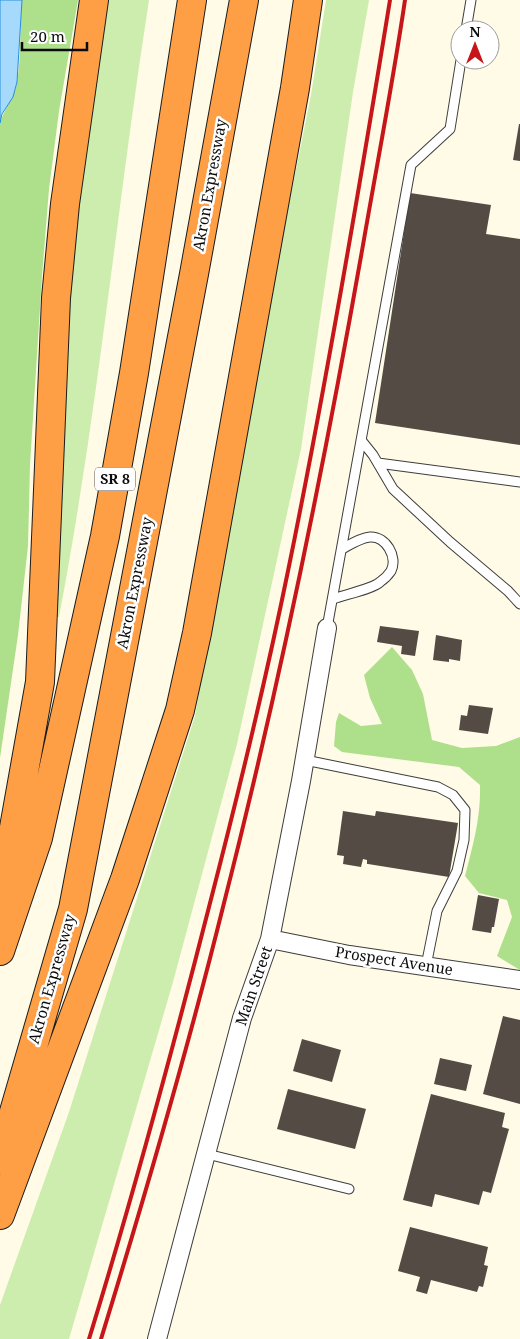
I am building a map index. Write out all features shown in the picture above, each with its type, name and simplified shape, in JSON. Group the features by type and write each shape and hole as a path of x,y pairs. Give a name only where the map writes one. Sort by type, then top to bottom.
{"highway":[{"path":"0,906 40,682 56,298 65,204 94,0"},
{"name":"SR 8","path":"0,951 38,838 104,536 134,373 192,0"},
{"name":"Akron Expressway","path":"0,1160 73,908 194,274 244,0"},
{"path":"0,1215 126,879 180,710 197,633 295,88 308,0"}],"street":[{"name":"Main Street","path":"157,1339 242,1018 270,939 305,760 327,628"},
{"name":"Prospect Avenue","path":"270,939 349,955 520,980"}],"lane":[{"path":"468,20 471,0"},
{"path":"327,628 410,165 450,129 459,70"},
{"path":"361,440 373,455 393,488 450,542 508,590 520,604"},
{"path":"378,463 520,482"},
{"path":"333,599 379,584 391,570 393,555 384,541 370,537 356,541 342,549"},
{"path":"305,760 438,787 453,794 465,810 464,840 457,871 437,911 426,966"},
{"path":"207,1154 349,1189"}],"green space":[{"path":"22,0 78,0 59,111 49,189 30,465 28,546 18,635 0,758 0,123 14,94 17,83"},
{"path":"108,0 149,0 85,463 59,617 54,617 71,257"},
{"path":"326,0 369,0 353,92 301,449 237,744 173,982 69,1339 0,1339 0,1305 69,1112 195,716 256,369 311,95"},
{"path":"392,647 412,670 423,694 432,740 462,748 496,746 520,737 520,970 497,956 512,917 507,900 479,893 465,876 478,820 480,785 459,767 342,752 334,746 336,722 339,713 361,726 382,724 370,698 364,675"}],"water":[{"path":"0,0 22,0 17,82 13,97 2,114 0,123"}],"building":[{"path":"520,124 520,161 513,160"},
{"path":"410,193 491,205 486,234 520,239 520,445 375,423"},
{"path":"380,626 419,631 415,656 401,654 402,646 377,642"},
{"path":"436,635 462,640 460,661 449,659 449,662 433,660"},
{"path":"469,705 493,708 488,734 459,730 461,715 467,716"},
{"path":"343,811 375,816 376,811 458,823 449,877 367,864 367,860 363,859 361,867 343,864 344,856 337,855"},
{"path":"478,895 499,899 494,927 492,927 491,933 472,930"},
{"path":"503,1016 520,1020 520,1104 483,1094"},
{"path":"302,1039 341,1050 332,1082 293,1071"},
{"path":"440,1058 472,1065 466,1091 434,1084"},
{"path":"288,1089 366,1109 355,1149 277,1129"},
{"path":"431,1094 505,1113 502,1127 509,1129 491,1193 483,1191 479,1205 435,1194 432,1207 403,1200"},
{"path":"410,1227 488,1247 484,1265 488,1266 483,1287 479,1286 477,1292 431,1280 427,1294 416,1291 420,1277 398,1271"}],"railway":[{"path":"89,1339 137,1178 181,1016 251,739 270,655 329,357 390,0"},
{"path":"101,1339 195,1016 282,660 333,411 385,123 405,0"}]}
